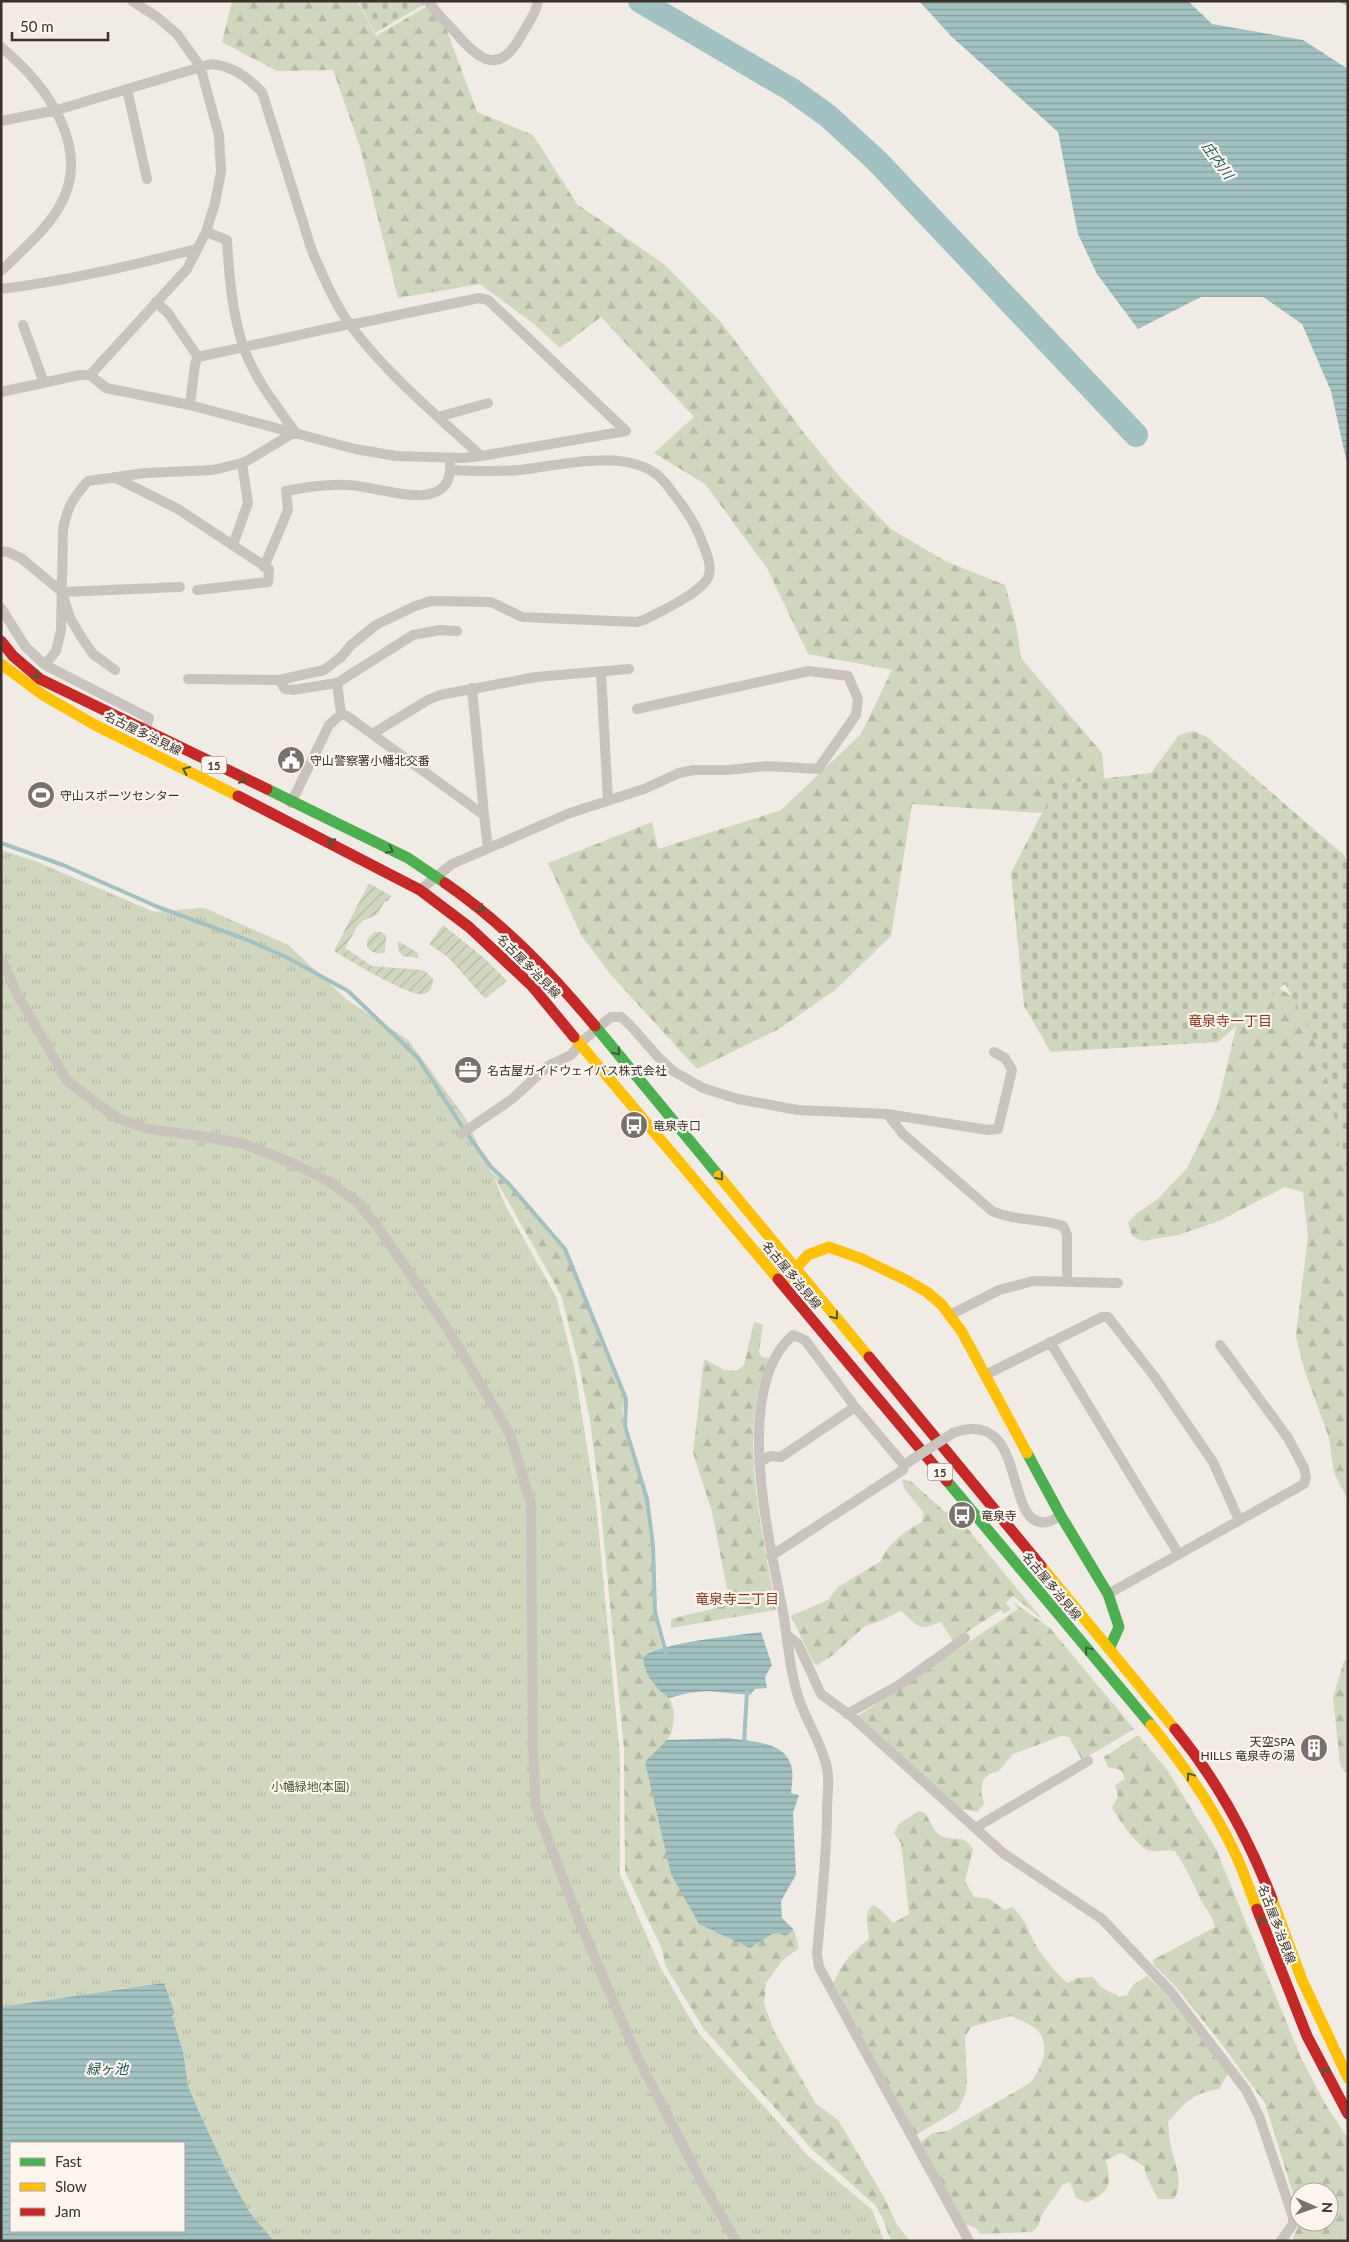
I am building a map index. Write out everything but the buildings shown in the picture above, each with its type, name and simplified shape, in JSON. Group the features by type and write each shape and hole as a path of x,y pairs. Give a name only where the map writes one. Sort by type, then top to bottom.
{"main road":[{"name":"名古屋多治見線","path":"1,641 13,656 40,679 291,803 408,858 471,901 515,938 559,982 795,1265 898,1395 1192,1749 1228,1803 1256,1857 1302,1980 1328,2039 1348,2078"},
{"name":"名古屋多治見線","path":"1,664 43,696 95,725 309,831 432,897 497,951 532,986 581,1042 782,1283 841,1357 962,1498 1180,1760 1200,1791 1234,1852 1307,2036 1348,2114"},
{"path":"782,1283 795,1265 816,1251 830,1247 907,1280 927,1292 950,1315 985,1375 1061,1516 1108,1594 1119,1628 1109,1649"}],"street":[{"path":"1,392 44,382 90,375 186,269 206,232 215,203 221,172 219,135 200,66 177,34 157,17 132,1"},
{"path":"428,1 469,49 482,59 498,60 506,58 519,40 537,9 538,1"},
{"path":"1,47 18,61 57,110 68,140 70,152 70,176 59,208 44,228 1,270"},
{"path":"1,121 57,110 211,64 229,68 251,80 262,92 312,251 350,324 367,346 481,456"},
{"path":"127,89 147,179"},
{"path":"206,232 227,240 234,307 243,346 269,396 295,432"},
{"path":"1,289 35,286 196,249"},
{"path":"90,375 106,388 190,405 354,449 388,455 450,458 481,456 626,431 488,300 479,298 198,356"},
{"path":"156,302 168,313 198,356 190,405"},
{"path":"23,325 44,382"},
{"path":"438,416 488,403"},
{"path":"45,665 56,651 61,632 63,530 71,500 88,480 145,473 213,470 242,462 295,432"},
{"path":"264,567 288,510 286,491 348,485 425,495 435,493 443,488 449,479 450,458"},
{"path":"188,679 279,680 324,670 376,625 424,603 491,602 522,617 637,622 692,593 707,580 710,569 707,555 688,512 657,474 642,466 633,463 594,461 517,470 450,470"},
{"path":"233,545 248,503 242,462"},
{"path":"114,477 178,509 268,570 268,582 197,590"},
{"path":"1,551 22,558 62,592 70,618 93,654 116,670"},
{"path":"62,592 180,587"},
{"path":"1,608 25,646 45,665 149,718 145,731"},
{"path":"279,680 285,689 293,690 337,683 413,635 440,630 457,631"},
{"path":"372,734 428,700 472,688 536,677 629,669"},
{"path":"601,672 608,801"},
{"path":"420,890 439,878 452,864 488,848 570,813 694,770 728,770 768,766 818,769 856,715 858,699 848,676 809,672 638,710"},
{"path":"337,683 341,714"},
{"path":"472,688 488,848"},
{"path":"341,714 347,716 484,815"},
{"path":"291,803 329,725 341,714"},
{"path":"432,897 439,878"},
{"path":"1,958 16,992 67,1080 116,1118 149,1129 207,1136 251,1146 328,1181 358,1203 380,1230 449,1331 510,1434 531,1504 532,1748 536,1807 577,1916 636,2054 701,2181 736,2241"},
{"path":"461,1134 512,1098 548,1066 571,1055 581,1042 611,1017 621,1017 673,1071 704,1088 738,1099 798,1110 887,1114 979,1129 998,1128 1012,1070 1004,1058 994,1052"},
{"path":"887,1114 902,1134 992,1211 1002,1216 1052,1222 1063,1226 1067,1235 1067,1281"},
{"path":"950,1315 999,1290 1033,1281 1118,1283"},
{"path":"985,1375 1102,1317 1108,1317 1154,1376 1212,1462 1239,1520"},
{"path":"907,1463 855,1407 805,1340 793,1335 782,1344 766,1384 760,1415 759,1462 771,1556 800,1701 817,1737 827,1770 827,1851 817,1954 819,1966 969,2241"},
{"path":"1050,1342 1178,1553"},
{"path":"1108,1594 1304,1484 1306,1477 1299,1457 1276,1419 1220,1345"},
{"path":"759,1462 770,1456 780,1457 855,1407"},
{"path":"771,1556 903,1470 907,1463 953,1433 964,1429 976,1429 991,1434 1001,1443 1008,1456 1026,1512 1036,1520 1046,1522 1061,1516"},
{"path":"786,1634 798,1644 821,1694 847,1714 1003,1853 1102,1919 1171,1992 1246,2090 1259,2116 1294,2217 1293,2224 1281,2241"},
{"path":"847,1714 898,1685 965,1638"},
{"path":"975,1828 1088,1762"}],"green space":[{"path":"232,1 357,1 376,36 436,1 477,112 533,135 577,204 664,264 721,322 804,433 840,477 891,529 945,561 1005,585 1016,624 1021,658 1102,753 1106,799 1039,813 912,804 891,936 835,990 779,1029 697,1069 611,975 581,935 548,863 652,822 658,849 781,810 861,734 892,670 808,654 767,568 705,484 654,453 694,417 601,317 560,348 535,325 480,284 398,298 360,147 333,70 277,71 222,42"},
{"path":"358,1 430,1 375,33"},
{"path":"1193,731 1207,737 1344,855 1348,862 1348,1169 1337,1137 1331,1094 1320,1057 1304,1020 1285,984 1218,1042 1051,1052 1024,1006 1011,873 1057,784 1151,773 1179,735"},
{"name":"小幡緑地(本園)","path":"1,850 32,860 154,912 204,908 288,945 347,1000 408,1040 466,1119 506,1207 556,1297 574,1366 596,1505 620,1758 620,1875 661,1969 699,2034 807,2155 872,2210 884,2241 1,2241"},
{"path":"32,860 154,912 204,908 288,945 347,1000 408,1040 466,1119 490,1171 512,1188 564,1251 625,1399 622,1409 624,1428 646,1500 651,1545 654,1613 662,1649 650,1652 648,1673 653,1682 668,1696 672,1704 673,1726 667,1740 775,1932 786,1936 794,1930 799,1948 782,1961 766,1983 764,2004 774,2031 816,2104 838,2120 884,2197 897,2225 910,2241 891,2241 876,2206 812,2149 704,2029 666,1967 661,1947 625,1871 624,1749 600,1500 590,1420 578,1361 561,1295 492,1173 506,1207 556,1297 574,1366 596,1505 620,1758 620,1875 661,1969 699,2034 807,2155 872,2210 884,2241 742,2241"},
{"path":"369,883 391,896 388,901 385,901 377,915 364,920 357,927 345,948 372,966 426,972 433,979 433,984 428,992 417,994 394,985 334,951"},
{"path":"443,925 485,959 507,981 485,999 449,958 429,944"},
{"path":"374,932 381,932 386,935 385,952 375,953 367,947 367,940"},
{"path":"398,941 418,953 418,958 402,956 398,948"},
{"path":"1273,985 1308,1005 1348,1114 1348,1500 1334,1473 1329,1438 1304,1369 1296,1336 1308,1236 1303,1192 1285,1187 1219,1221 1178,1235 1143,1241 1132,1236 1128,1223 1136,1214 1158,1199 1187,1168 1217,1107 1240,1011"},
{"path":"754,1322 763,1324 759,1352 762,1357 769,1358 758,1391 754,1418 753,1446 757,1501 776,1610 671,1628 671,1619 724,1606 728,1594 712,1512 693,1453 704,1359 724,1370 737,1371 744,1365"},
{"path":"902,1479 912,1482 945,1512 953,1511 1042,1619 1013,1596 1006,1603 1011,1609 1004,1614 1001,1610 953,1641 941,1622 921,1627 900,1611 864,1627 833,1655 817,1665 813,1662 791,1616 828,1600 838,1587 881,1561 888,1549 898,1538 922,1522 923,1512 904,1488"},
{"path":"1013,1602 1050,1628 1134,1729 1082,1760 1069,1737 1061,1736 1013,1754 999,1771 989,1774 983,1780 981,1792 984,1804 977,1812 961,1809 858,1716 1018,1609"},
{"path":"1348,1659 1348,1777 1340,1764 1333,1697 1344,1661"},
{"path":"1138,1735 1168,1771 1216,1849 1301,2058 1326,2105 1348,2139 1348,2241 1292,2241 1296,2232 1339,2232 1339,2182 1289,2182 1265,2103 1176,1987 1154,1965 1153,1960 1215,1927 1211,1916 1175,1851 1152,1851 1141,1846 1112,1808 1118,1796 1115,1785 1125,1779 1121,1770 1108,1767 1104,1757"},
{"path":"919,1811 925,1813 938,1834 947,1838 965,1840 969,1844 973,1849 965,1881 974,1897 989,1899 1005,1910 1012,1907 1024,1922 1043,1956 1064,1980 1068,1983 1077,1978 1093,1977 1101,1987 1119,1997 1127,1995 1133,1985 1147,1976 1165,1993 1228,2074 1219,2089 1195,2096 1179,2109 1168,2122 1170,2142 1178,2178 1177,2192 1174,2199 1158,2199 1146,2175 1144,2166 1121,2153 1106,2160 1109,2182 1101,2195 1087,2203 1076,2198 1070,2182 1062,2185 1042,2214 1039,2225 1032,2232 980,2234 976,2228 964,2224 920,2142 933,2133 947,2131 1030,2083 1041,2065 1044,2051 1043,2038 1034,2027 1011,2016 971,2027 965,2037 966,2092 958,2110 916,2135 834,1983 840,1969 848,1958 869,1939 867,1917 873,1905 881,1910 893,1923 909,1914 901,1843 894,1833 899,1824"}],"water":[{"name":"庄内川","path":"919,1 1188,1 1212,24 1303,40 1348,69 1348,468 1331,391 1302,324 1263,297 1201,297 1138,329 1097,274 1078,234 1058,132 952,37"},
{"path":"761,1632 772,1665 765,1677 767,1688 755,1689 750,1695 707,1691 669,1698 655,1685 647,1674 644,1656 654,1651 683,1643"},
{"path":"729,1738 767,1744 783,1753 789,1760 792,1769 791,1793 799,1795 793,1813 796,1875 781,1901 782,1918 794,1930 786,1936 775,1932 750,1948 699,1924 671,1874 645,1762 667,1740"},
{"name":"緑ヶ池","path":"164,1983 175,2014 172,2016 183,2052 188,2086 198,2110 224,2166 250,2213 274,2241 1,2241 1,2007"}],"waterway":[{"path":"640,1 792,90 828,116 876,160 1136,435"},
{"path":"1341,1 1348,4"},
{"path":"1,843 63,865 158,907 250,941 288,958 348,991 418,1058 463,1128"},
{"path":"468,1135 491,1167 509,1184 565,1249 626,1399 625,1426 647,1499 653,1545 655,1612 666,1653"},
{"path":"744,1744 747,1691"}],"traffic: fast":[{"path":"267,789 408,858 445,883"},
{"path":"595,1026 719,1176"},
{"path":"1027,1453 1061,1516 1108,1594 1119,1627 1109,1649"},
{"path":"947,1481 1151,1725"}],"traffic: slow":[{"path":"1,664 43,695 95,725 238,796"},
{"path":"574,1037 778,1279"},
{"path":"719,1176 869,1357"},
{"path":"782,1283 808,1255 829,1247 862,1259 927,1292 942,1305 962,1332 1027,1453"},
{"path":"1041,1566 1175,1729"},
{"path":"1151,1725 1207,1801 1237,1858 1257,1909"},
{"path":"1272,1899 1302,1980 1348,2078"}],"traffic: jam":[{"path":"1,641 13,656 40,679 267,789"},
{"path":"238,796 420,890 469,927 532,986 574,1037"},
{"path":"445,883 487,915 525,949 561,986 595,1026"},
{"path":"778,1279 947,1481"},
{"path":"869,1357 1041,1566"},
{"path":"1175,1729 1218,1789 1242,1831 1272,1899"},
{"path":"1257,1909 1307,2036 1348,2114"}],"place":[{"name":"守山警察署小幡北交番","path":"291,760"},
{"name":"守山スポーツセンター","path":"41,795"},
{"name":"名古屋ガイドウェイバス株式会社","path":"468,1070"},
{"name":"竜泉寺口","path":"634,1125"},
{"name":"竜泉寺","path":"962,1515"},
{"name":"天空SPA HILLS 竜泉寺の湯","path":"1314,1748"}],"district":[{"name":"竜泉寺一丁目","path":"1230,1020"},
{"name":"竜泉寺二丁目","path":"737,1598"}]}
